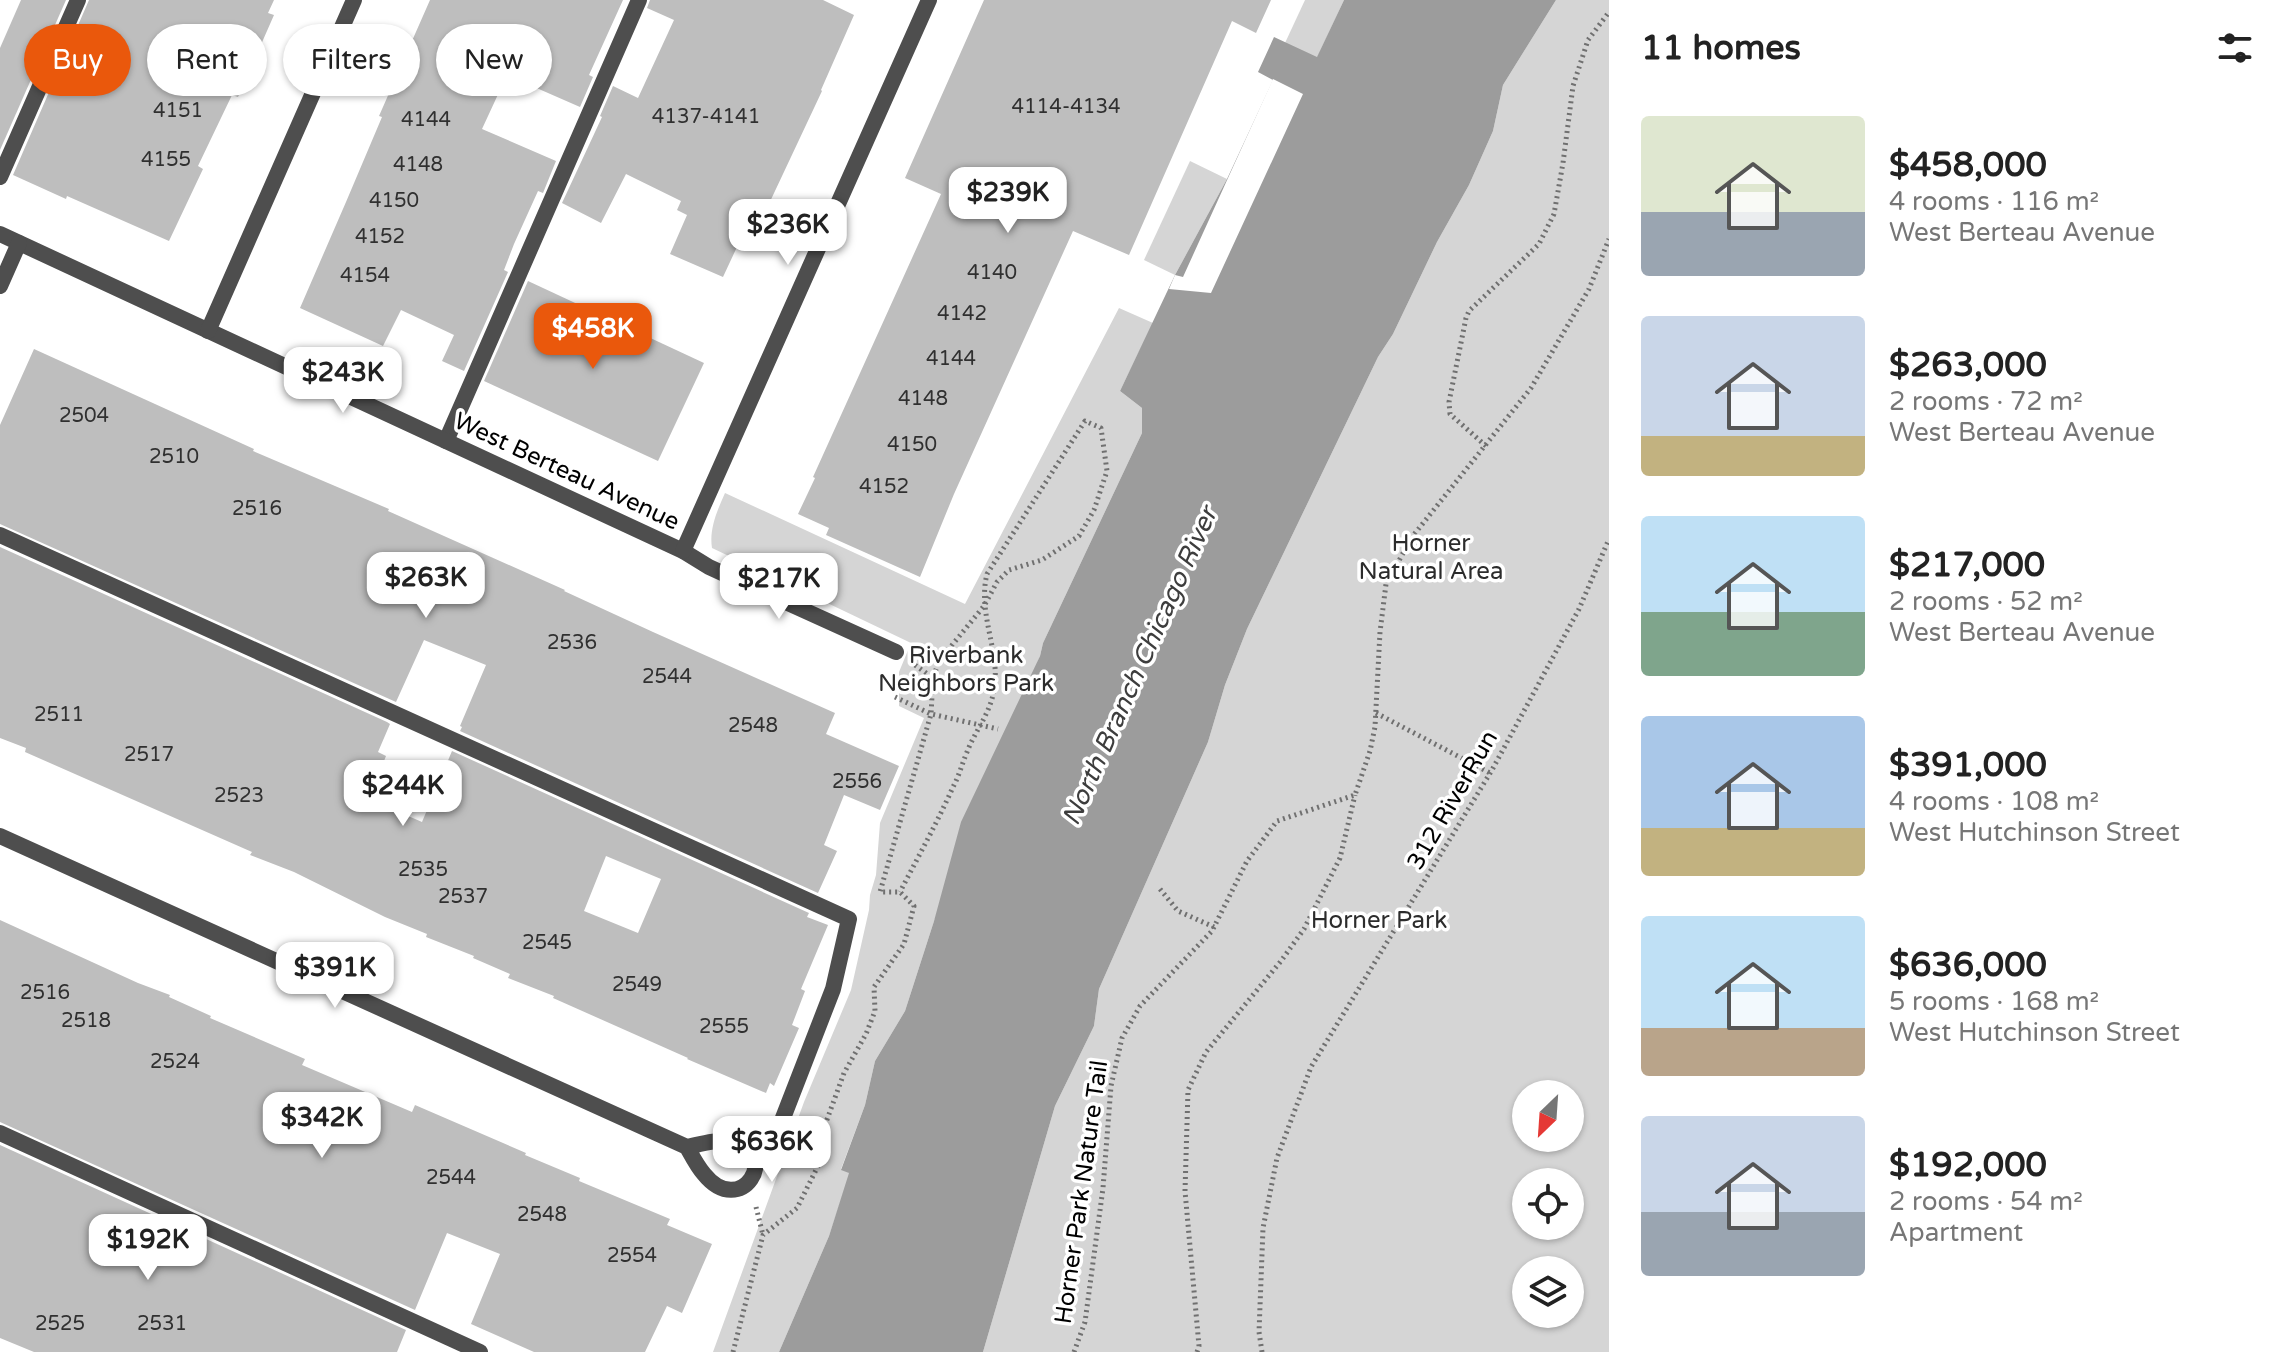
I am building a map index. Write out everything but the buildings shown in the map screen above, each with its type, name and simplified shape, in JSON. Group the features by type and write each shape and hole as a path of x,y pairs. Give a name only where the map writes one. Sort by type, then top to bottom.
{"street":[{"path":"0,177 78,0"},
{"path":"208,331 354,0"},
{"path":"446,441 639,0"},
{"path":"683,551 929,0"},
{"name":"West Berteau Avenue","path":"0,234 896,652"},
{"path":"0,286 19,243"},
{"path":"0,535 849,919 833,989 776,1136 755,1160"},
{"path":"0,836 687,1147 705,1176 721,1187 739,1190 750,1183 756,1170 755,1160 745,1147 730,1142 717,1141 687,1147"},
{"path":"0,1133 480,1352"}],"path":[{"path":"1486,446 1450,414 1449,402 1466,318 1469,311 1539,244 1554,214 1573,86 1588,40 1609,12"},
{"path":"1197,1352 1199,1346 1185,1191 1188,1090 1206,1052 1304,929 1340,858 1355,795 1370,751 1386,584 1412,537 1531,388 1589,289 1609,239"},
{"path":"733,1352 763,1235 797,1208 818,1166 825,1125 844,1073 875,1011 874,987 904,944 914,906 900,892 880,892 931,714 933,678 939,661 984,606 997,582 1009,570 1042,560 1079,536 1094,510 1107,471 1101,428 1085,421 987,574 984,606 995,688 989,710 900,892"},
{"name":"312 RiverRun","path":"1262,1352 1259,1332 1263,1228 1277,1158 1311,1067 1490,773 1579,609 1609,539"},
{"path":"895,697 931,714 998,729"},
{"path":"1376,713 1490,773"},
{"name":"Horner Park Nature Tail","path":"1074,1352 1085,1322 1103,1188 1111,1086 1122,1038 1140,1006 1214,927 1247,861 1277,821 1355,795"},
{"path":"1160,889 1178,911 1214,927"}],"green space":[{"path":"1305,0 1344,0 1317,58 1285,43"},
{"name":"Horner Natural Area","path":"1556,0 1609,0 1609,1352 983,1352 1055,1106 1094,1026 1099,989 1208,742 1225,685 1247,629 1378,357 1393,334 1437,242 1469,185 1493,131 1503,85"},
{"path":"1190,161 1227,179 1175,275 1144,260"},
{"name":"Riverbank Neighbors Park","path":"1119,308 1153,323 1120,391 1142,408 1142,433 1043,643 934,921 905,1011 875,1061 865,1105 841,1169 850,1173 829,1236 779,1352 713,1352 804,1102 851,990 876,875 880,823 924,718 899,706 899,672 911,643 712,548 713,527 719,507 725,493 965,604"}],"water":[{"name":"North Branch Chicago River","path":"1344,0 1556,0 1503,85 1493,131 1469,185 1437,242 1393,334 1378,357 1247,629 1225,685 1208,742 1099,989 1094,1026 1055,1106 983,1352 779,1352 829,1236 849,1173 841,1170 865,1105 875,1061 905,1011 961,822 1142,433 1142,408 1120,391 1175,275 1227,179 1273,80 1258,72 1274,37 1317,57"}],"pier":[{"path":"1273,79 1303,94 1211,293 1169,289 1175,275 1183,277"}],"park label":[{"name":"Horner Park","path":"1379,920"}]}
